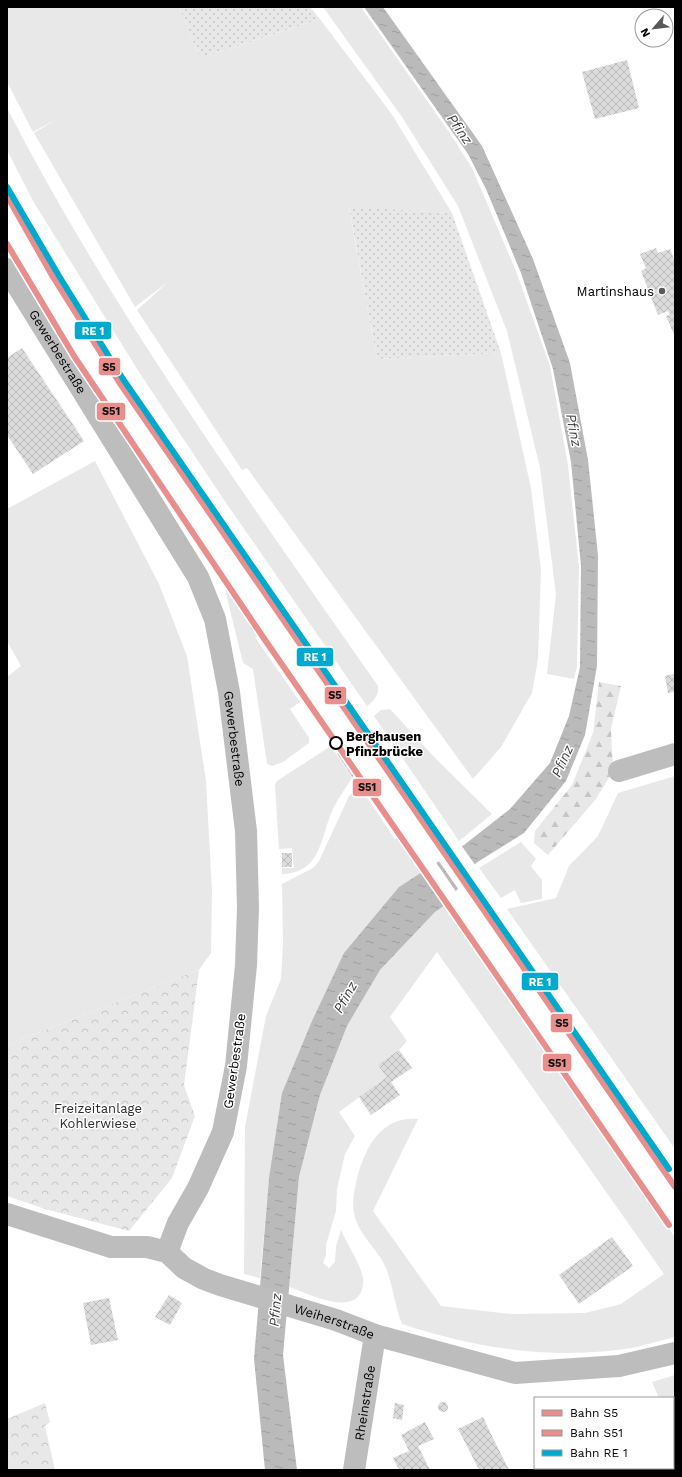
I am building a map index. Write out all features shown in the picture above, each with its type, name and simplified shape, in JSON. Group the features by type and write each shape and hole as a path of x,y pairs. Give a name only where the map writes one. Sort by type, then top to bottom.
{"street":[{"name":"Gewerbestraße","path":"7,269 198,577 214,619 229,692 246,831 248,907 246,965 236,1066 223,1132 198,1188 178,1224 167,1252"},
{"path":"618,771 675,754"},
{"name":"Weiherstraße","path":"7,1214 111,1248 148,1247 167,1252 184,1268 204,1279 220,1285 336,1320 375,1335 515,1373 619,1366 675,1353"},
{"name":"Rheinstraße","path":"354,1470 375,1335"}],"green space":[{"path":"7,7 179,7 200,58 320,19 391,113 452,213 349,208 377,359 501,353 531,488 541,570 538,659 532,693 501,747 473,779 247,468 242,470 137,310 168,282 135,307 34,133 57,119 33,132 7,82"},
{"path":"179,7 310,7 320,19 200,58"},
{"path":"323,7 361,7 449,132 472,168 516,271 550,366 568,465 579,567 577,666 574,679 547,674 556,594 540,468 507,331 458,206 402,117"},
{"path":"7,108 48,184 136,331 231,475 378,686 376,698 367,706 224,500 139,372 33,201 7,150"},
{"path":"349,207 452,213 501,353 377,359"},
{"path":"95,461 159,584 187,656 206,781 212,892 211,953 199,970 7,1045 7,677 21,666 7,641 7,509"},
{"path":"224,585 259,635 255,637 300,702 290,709 309,738 309,743 283,762 272,766 267,764 253,669 243,663"},
{"path":"599,682 621,686 611,729 613,771 596,799 548,855 534,843 535,831 572,785 593,733"},
{"path":"390,709 436,759 492,814 459,841 374,716 381,710"},
{"path":"331,746 352,778 334,807 318,851 313,860 305,867 295,872 282,874 282,868 294,868 292,848 279,849 275,785 277,781"},
{"path":"675,776 675,1149 507,909 556,898 569,866 598,836 618,793"},
{"path":"361,789 395,839 398,837 423,872 399,887 269,1178 260,1278 244,1274 245,1127 266,1016 281,979 283,943 282,884 313,868 319,861 349,796 353,792"},
{"path":"521,842 536,859 531,866 542,880 542,899 521,903 515,890 501,898 479,868"},
{"path":"447,904 675,1237 675,1337 637,1347 607,1351 578,1353 548,1352 488,1346 430,1333 402,1324 386,1268 356,1221 353,1201 355,1187 363,1159 375,1138 393,1123 405,1119 418,1119 373,1211 441,1306 511,1314 585,1313 621,1304 664,1274 437,952 390,1017 407,1041 399,1050 387,1077 339,1112 355,1136 345,1154 337,1189 336,1211 326,1245 326,1255 323,1263 329,1268 335,1262 336,1246 341,1230 357,1260 363,1276 361,1292 354,1300 337,1302 316,1297 289,1287 299,1177 320,1095 347,1026 380,970 435,912"},
{"name":"Freizeitanlage Kohlerwiese","path":"199,970 184,1085 195,1116 172,1178 129,1231 45,1209 7,1196 7,1045"},
{"path":"675,1375 675,1431 674,1397 659,1397 652,1382"},
{"path":"45,1403 50,1422 45,1426 55,1470 7,1470 7,1419"}],"water":[{"name":"Pfinz","path":"364,7 383,7 482,146 533,259 570,363 588,460 598,555 597,666 585,735 566,781 524,833 476,863 447,904 435,912 380,970 347,1026 320,1095 299,1177 283,1355 297,1470 265,1470 254,1359 269,1178 282,1093 312,1021 344,953 399,887 464,845 510,809 550,763 569,716 580,667 581,566 571,462 553,369 521,273 486,189 468,154"}],"pier":[{"path":"461,845 476,866 459,890 438,860"},
{"path":"435,861 457,893 448,906 422,870"}],"building":[{"path":"627,60 639,108 595,119 582,72"},
{"name":"Martinshaus","path":"656,248 658,253 670,249 675,262 675,337 666,316 670,315 668,311 658,315 641,271 646,268 640,254"},
{"path":"22,348 84,441 33,474 7,435 7,358"},
{"path":"674,674 675,692 668,693 665,676"},
{"path":"340,751 356,775 352,777 337,754"},
{"path":"282,853 292,853 292,867 282,867"},
{"path":"399,1050 412,1068 391,1082 400,1095 371,1115 359,1097 387,1077 378,1065"},
{"path":"612,1237 633,1266 579,1304 559,1275"},
{"path":"169,1295 182,1303 170,1325 155,1317"},
{"path":"109,1298 118,1340 91,1345 83,1303"},
{"path":"443,1402 448,1407 443,1412 438,1407"},
{"path":"395,1403 404,1405 402,1420 393,1418"},
{"path":"483,1417 509,1470 479,1470 458,1429"},
{"path":"425,1422 434,1439 418,1446 430,1470 399,1470 393,1458 409,1451 401,1435"}],"rail line":[{"name":"S5","path":"7,196 53,277 119,382 675,1187"},
{"name":"S51","path":"7,244 74,356 263,637 669,1225"}],"transit line":[{"path":"7,187 59,276 123,379 669,1169"}],"place":[{"name":"Martinshaus","path":"662,291"},
{"name":"Berghausen Pfinzbrücke","path":"336,743"}]}
